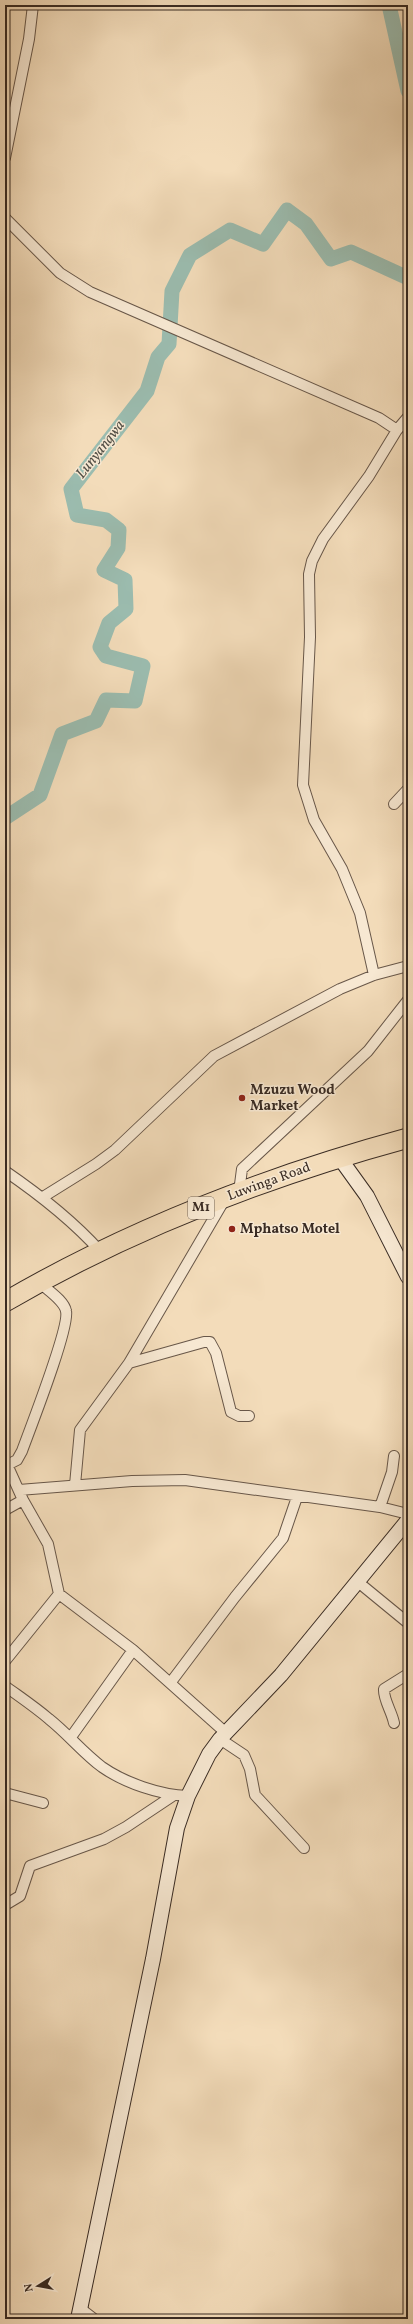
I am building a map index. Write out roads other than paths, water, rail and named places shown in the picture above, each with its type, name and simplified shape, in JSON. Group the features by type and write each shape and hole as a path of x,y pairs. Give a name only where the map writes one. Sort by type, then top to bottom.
{"highway":[{"name":"Luwinga Road","path":"5,1302 39,1282 100,1251 232,1195 339,1157 408,1138"}],"street":[{"path":"5,158 29,39 33,5"},
{"path":"5,218 60,273 90,292 379,418 397,430"},
{"path":"374,975 360,913 342,869 314,820 303,785 310,637 309,574 312,561 323,539 369,476 397,430 408,417"},
{"path":"394,804 408,789"},
{"path":"43,1197 96,1164 115,1150 214,1056 340,989 374,975 408,966"},
{"path":"75,1485 80,1430 129,1363 232,1195 242,1170 368,1051 408,1000"},
{"path":"339,1157 367,1196 408,1277"},
{"path":"5,1171 43,1197 83,1232 100,1251"},
{"path":"39,1282 66,1309 66,1318 60,1343 22,1451 17,1460 7,1462 21,1495 48,1544 59,1594 133,1650 171,1682 223,1736 244,1755 250,1769 255,1795 304,1848"},
{"path":"129,1363 204,1342 210,1342 216,1353 231,1412 239,1416 248,1416"},
{"path":"380,1508 392,1472 394,1456"},
{"path":"5,1510 21,1495 75,1485 132,1480 185,1480 380,1508 408,1514"},
{"path":"171,1682 235,1597 283,1538 297,1497"},
{"path":"94,2319 80,2314 156,1943 177,1828 188,1796 209,1754 223,1736 281,1675 408,1520"},
{"path":"358,1582 408,1623"},
{"path":"5,1661 59,1594"},
{"path":"71,1738 133,1650"},
{"path":"394,1723 392,1711 384,1695 384,1689 408,1674"},
{"path":"5,1686 71,1738 102,1766 116,1775 174,1795 188,1796"},
{"path":"5,1794 42,1804"},
{"path":"5,1905 20,1896 30,1866 104,1839 126,1827 174,1795"}],"waterway":[{"name":"Lunyangwa","path":"389,5 408,91"},
{"name":"Lunyangwa","path":"5,818 40,795 62,734 96,721 106,700 135,701 143,666 106,656 100,647 109,623 126,609 125,580 104,570 118,548 119,530 106,520 77,515 71,489 147,391 158,357 169,344 172,291 190,255 230,230 263,244 287,210 306,224 331,259 351,252 408,278"}],"place":[{"name":"Mzuzu Wood Market","path":"242,1098"},
{"name":"Mphatso Motel","path":"232,1229"}]}
